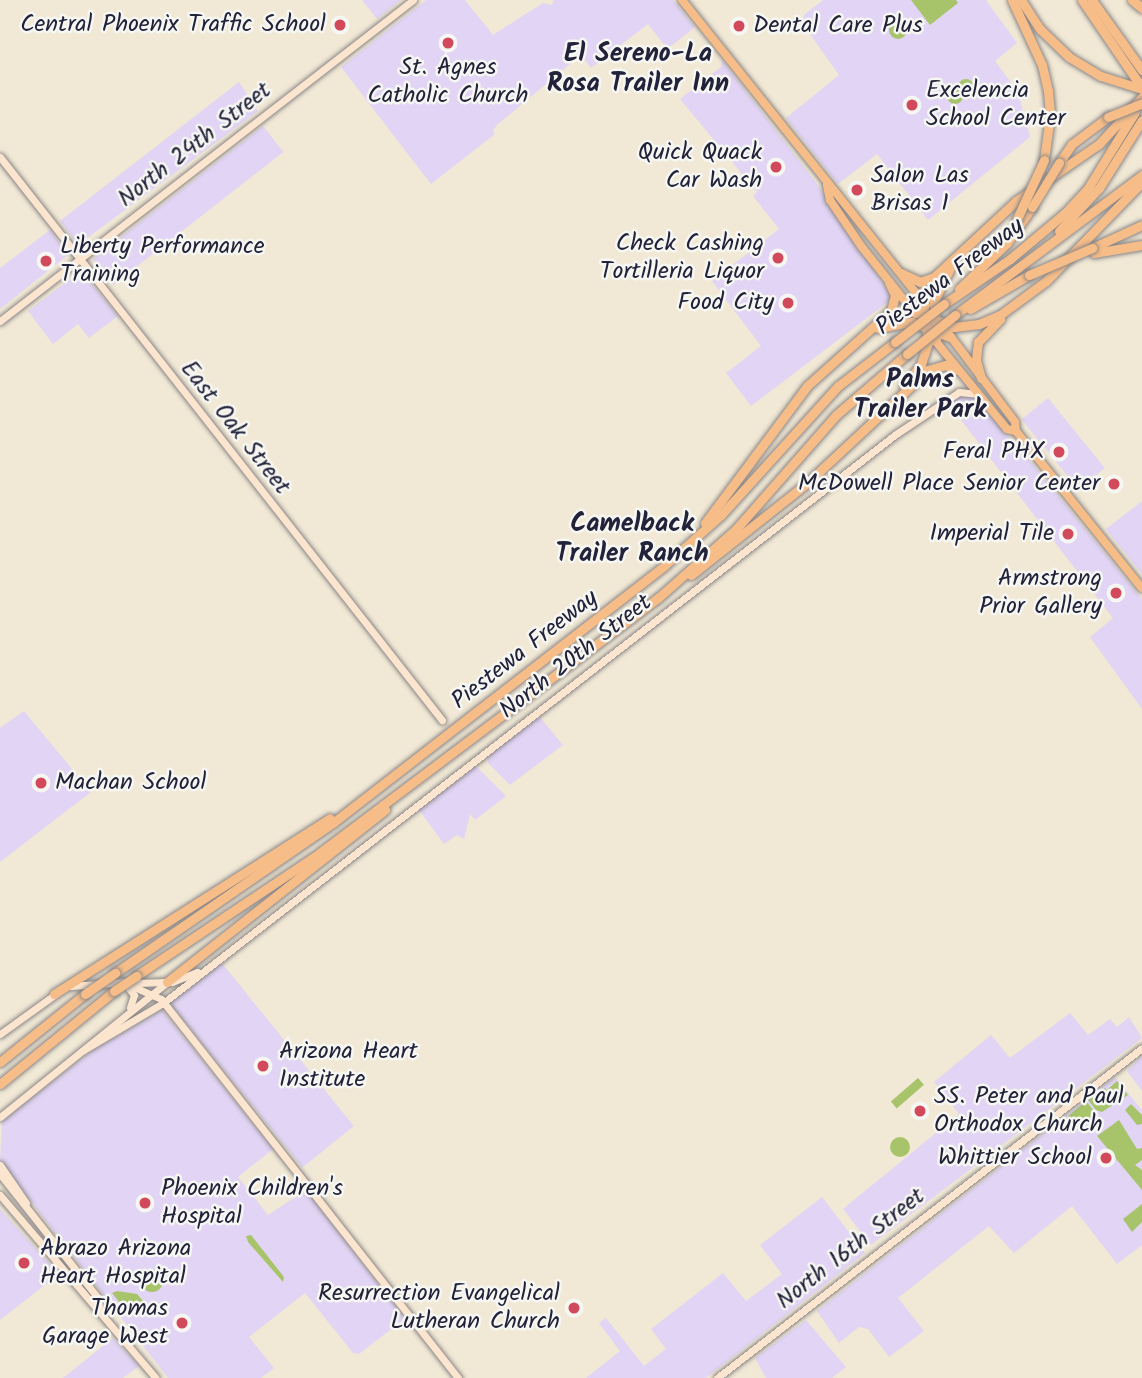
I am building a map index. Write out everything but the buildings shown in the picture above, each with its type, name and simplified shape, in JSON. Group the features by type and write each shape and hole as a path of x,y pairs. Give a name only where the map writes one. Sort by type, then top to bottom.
{"highway":[{"path":"979,270 1016,221 1039,179 1050,116 1042,65 1012,0"},
{"path":"1021,0 1055,46 1101,76 1142,89"},
{"path":"1082,0 1142,62"},
{"path":"1092,0 1142,70"},
{"path":"1097,0 1142,89"},
{"path":"944,303 979,270 1032,207 1072,144 1108,117 1142,100"},
{"path":"901,273 915,281 927,281 954,260 1016,201 1099,144 1142,100"},
{"name":"Piestewa Freeway","path":"0,1062 114,973 274,866 687,547 833,391 944,303 1010,259 1065,213 1102,168 1142,100"},
{"path":"1012,279 1082,208 1125,154 1142,120"},
{"name":"Piestewa Freeway","path":"0,1084 114,991 404,792 658,598 736,528 836,415 956,315 1012,279 1142,175"},
{"path":"981,377 976,360 978,342 1046,281 1142,182"},
{"path":"1030,276 1142,225"},
{"path":"1012,279 1030,276 1094,253 1142,245"},
{"path":"883,414 920,364 930,323 954,260"},
{"path":"687,547 807,386 894,306 889,282"},
{"path":"923,301 936,341"},
{"path":"867,333 896,323 973,326 1013,308"},
{"path":"913,311 950,337"},
{"path":"658,598 743,536 933,367 945,365 958,370"},
{"path":"54,994 392,776"},
{"path":"167,982 377,818 404,792"}],"main road":[{"path":"682,0 827,185 837,211 913,311"},
{"path":"827,185 840,194 923,301"},
{"path":"950,337 1015,422 1016,431 1142,588"},
{"path":"936,341 1007,429 1016,431"}],"street":[{"name":"North 24th Street","path":"0,321 413,0"},
{"name":"East Oak Street","path":"0,158 442,720"},
{"name":"North 20th Street","path":"82,1051 163,1003 945,399 964,389 977,394"},
{"name":"North 20th Street","path":"0,1117 167,982 204,969"},
{"path":"122,982 153,993 163,1003 458,1378"},
{"path":"122,982 134,997 126,1013"},
{"name":"North 20th Street","path":"0,1034 54,994 81,983 167,982"},
{"path":"163,1003 167,982"},
{"name":"North 16th Street","path":"716,1378 1142,1048"},
{"path":"0,1165 23,1194 29,1210"},
{"path":"0,1174 98,1298 99,1308"},
{"path":"0,1195 156,1378"}],"shaded area":[{"path":"362,0 401,0 377,19"},
{"path":"426,0 465,0 493,35 543,3 552,5 554,0 673,0 695,27 671,46 665,46 648,24 591,68 581,55 498,124 493,130 495,134 431,184 341,67"},
{"name":"Excelencia School Center","path":"823,0 986,0 1017,43 995,61 1018,92 1030,137 928,220 877,154 838,184 786,118 839,75 802,23 804,15"},
{"path":"722,60 817,184 893,298 751,406 726,373 761,346 712,281 779,229 753,196 757,192 680,99 721,67"},
{"path":"239,82 258,111 78,245 60,221"},
{"path":"263,126 283,152 113,285 93,259"},
{"path":"50,230 68,255 0,309 0,268"},
{"path":"81,271 118,316 89,338 78,324 53,344 28,311"},
{"path":"961,394 971,394 1031,462 1142,599 1142,709 1090,637 1113,618 948,403"},
{"path":"1048,398 1105,468 1078,489 1022,419"},
{"path":"1142,501 1142,574 1106,529"},
{"name":"Machan School","path":"24,711 91,792 0,862 0,728"},
{"path":"539,716 563,745 510,785 488,763 488,755"},
{"path":"475,765 506,796 475,820 470,814 464,839 457,835 444,844 419,810"},
{"name":"Arizona Heart Institute","path":"221,962 354,1126 302,1168 170,1004"},
{"name":"Phoenix Children's Hospital","path":"162,1010 273,1149 238,1177 268,1215 306,1190 402,1315 403,1320 359,1354 353,1353 305,1293 249,1337 274,1368 261,1378 168,1378 0,1162 2,1121 93,1050"},
{"path":"1070,1013 1088,1035 1110,1019 1117,1027 1129,1017 1142,1038 871,1245 843,1209 959,1114 934,1082 991,1035 1010,1058"},
{"path":"1142,1056 1142,1091 1127,1071"},
{"path":"1115,1077 1142,1110 1142,1245 1117,1264 1072,1206 1014,1253 989,1226 898,1298 924,1331 889,1357 868,1329 859,1327 839,1343 817,1311"},
{"path":"822,1197 865,1253 706,1378 586,1378 620,1351 599,1323 606,1318 644,1366 666,1349 651,1329 723,1273 746,1301 782,1274 760,1245"},
{"name":"Abrazo Arizona Heart Hospital","path":"0,1209 59,1274 0,1320"},
{"path":"806,1320 846,1367 832,1378 766,1378 755,1358"},
{"path":"113,1338 139,1366 123,1378 63,1378"}],"green space":[{"path":"911,0 956,0 958,3 930,25"},
{"path":"898,21 904,24 907,30 904,36 898,39 892,36 889,30 892,24"},
{"path":"963,79 969,79 974,87 972,93 963,95 958,90 958,84"},
{"path":"952,88 958,88 963,96 961,102 952,104 947,99 947,93"},
{"path":"918,1078 924,1085 897,1108 891,1102"},
{"path":"1117,1081 1128,1095 1102,1112 1096,1110 1088,1100 1105,1088 1115,1101 1108,1089"},
{"path":"1086,1101 1095,1112 1092,1119 1075,1127 1067,1117"},
{"path":"1131,1104 1142,1115 1142,1124 1137,1125 1125,1110"},
{"path":"1119,1120 1137,1149 1142,1148 1142,1160 1135,1165 1142,1170 1142,1190 1097,1136"},
{"path":"900,1137 907,1140 910,1147 907,1154 900,1157 893,1154 890,1147 893,1140"},
{"path":"1142,1204 1142,1222 1132,1232 1123,1219"},
{"path":"251,1235 284,1277 283,1282 248,1242 246,1236"},
{"path":"148,1270 156,1270 163,1277 163,1285 156,1292 148,1292 141,1285 141,1277"},
{"path":"117,1291 137,1294 151,1310 128,1313 112,1293"}],"place":[{"name":"Central Phoenix Traffic School","path":"340,25"},
{"name":"Dental Care Plus","path":"739,26"},
{"name":"St. Agnes Catholic Church","path":"448,43"},
{"name":"Excelencia School Center","path":"912,105"},
{"name":"Quick Quack Car Wash","path":"776,167"},
{"name":"Salon Las Brisas 1","path":"857,190"},
{"name":"Check Cashing Tortilleria Liquor","path":"778,258"},
{"name":"Liberty Performance Training","path":"46,261"},
{"name":"Food City","path":"788,303"},
{"name":"Feral PHX","path":"1059,452"},
{"name":"McDowell Place Senior Center","path":"1114,484"},
{"name":"Imperial Tile","path":"1068,534"},
{"name":"Armstrong Prior Gallery","path":"1116,593"},
{"name":"Machan School","path":"41,783"},
{"name":"Arizona Heart Institute","path":"263,1066"},
{"name":"SS. Peter and Paul Orthodox Church","path":"920,1111"},
{"name":"Whittier School","path":"1106,1158"},
{"name":"Phoenix Children's Hospital","path":"145,1203"},
{"name":"Abrazo Arizona Heart Hospital","path":"24,1263"},
{"name":"Resurrection Evangelical Lutheran Church","path":"574,1308"},
{"name":"Thomas Garage West","path":"182,1323"}],"district":[{"name":"El Sereno-La Rosa Trailer Inn","path":"638,70"},
{"name":"Palms Trailer Park","path":"920,396"},
{"name":"Camelback Trailer Ranch","path":"632,540"}]}
